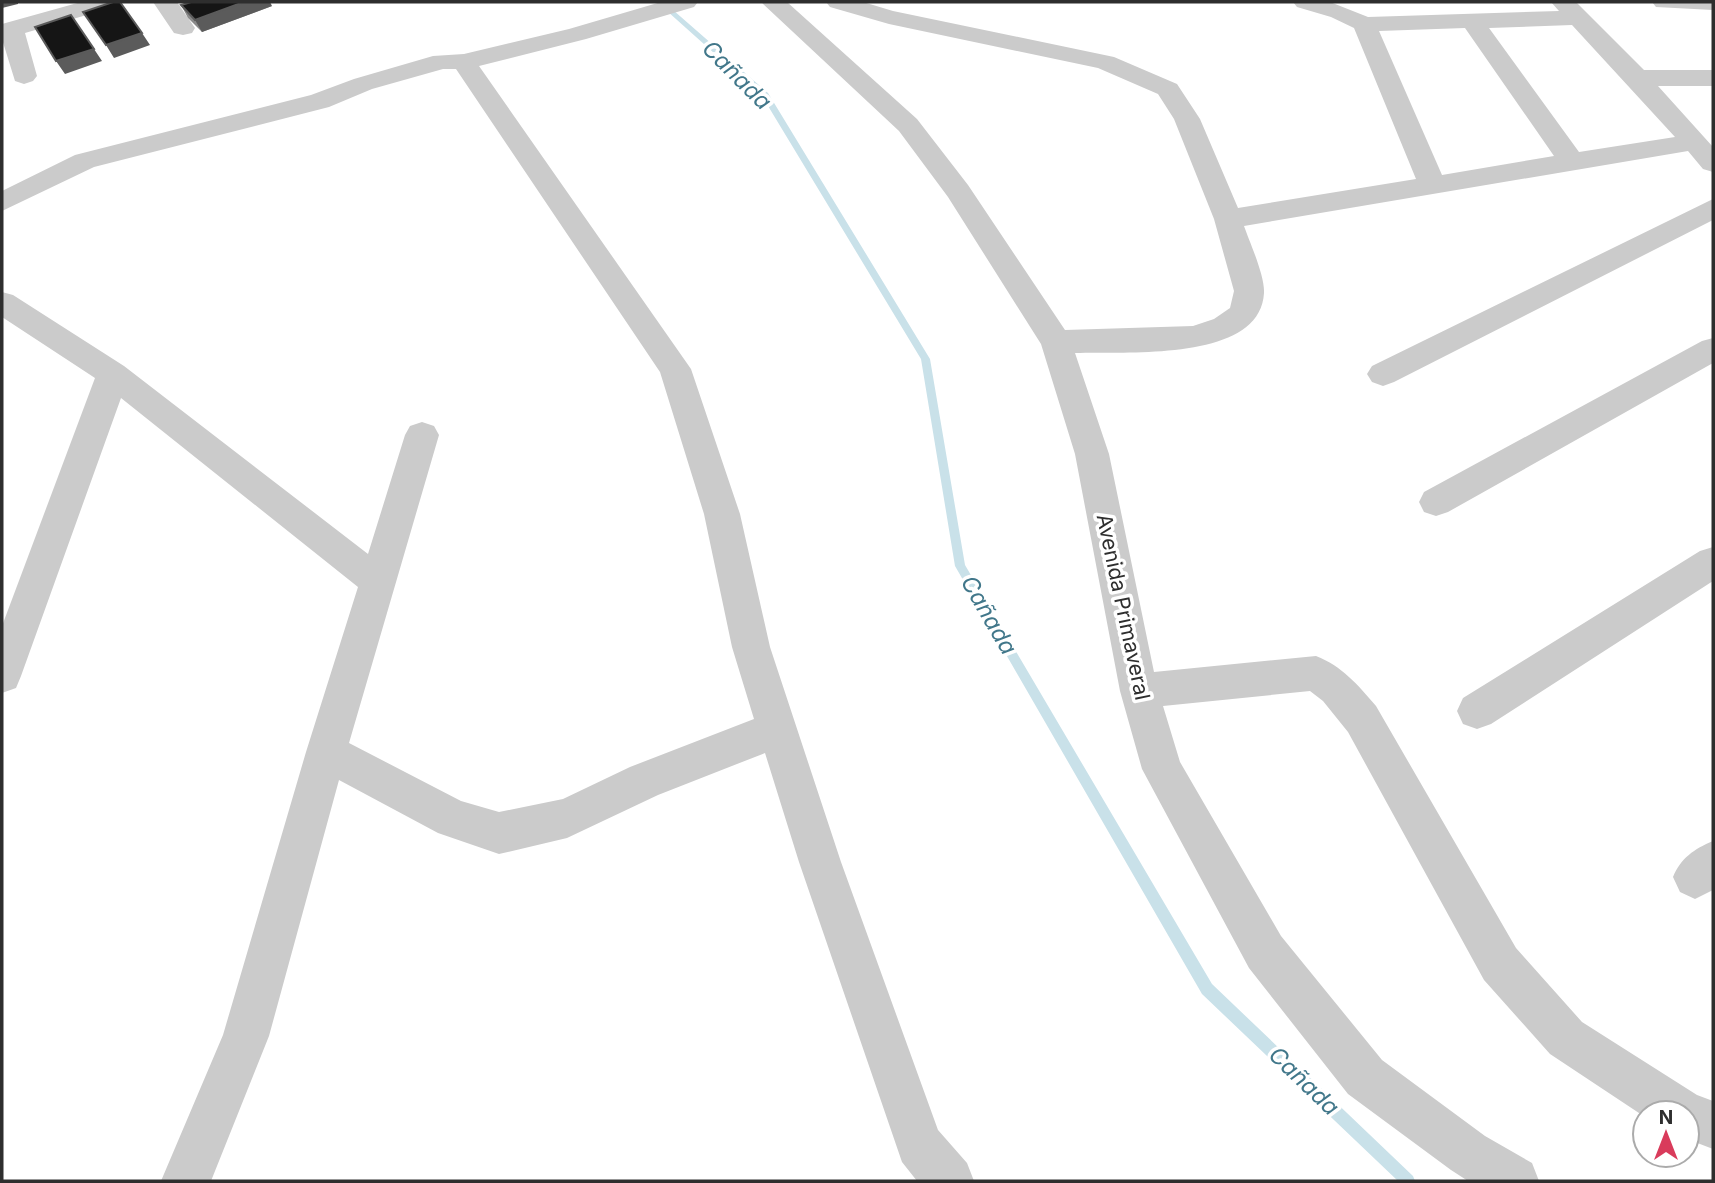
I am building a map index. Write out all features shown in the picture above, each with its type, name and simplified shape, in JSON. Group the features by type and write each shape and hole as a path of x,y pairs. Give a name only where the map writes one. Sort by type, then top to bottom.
{"street":[{"path":"24,76 7,31 73,6 106,2"},
{"path":"164,2 183,28"},
{"name":"Avenida Primaveral","path":"773,2 908,125 957,191 1056,342 1092,454 1139,691 1162,769 1265,952 1365,1077 1468,1153 1514,1181"},
{"path":"838,2 889,17 1105,62 1168,89 1187,119 1228,219 1249,292 1244,313 1225,327 1194,337 1056,342"},
{"path":"1305,2 1339,12 1364,24 1474,22 1571,10 1637,78 1713,163"},
{"path":"1664,2 1713,3"},
{"path":"2,202 85,162 320,101 363,84 442,61 464,62 682,3"},
{"path":"1474,22 1572,161"},
{"path":"1364,24 1432,184"},
{"path":"464,62 675,369 722,514 751,647 825,874 919,1145 949,1181"},
{"path":"1637,78 1713,78"},
{"path":"1228,219 1694,142"},
{"path":"1383,374 1713,208"},
{"path":"2,303 113,374 379,583"},
{"path":"1436,502 1713,349"},
{"path":"2,676 113,374"},
{"path":"186,1181 246,1036 326,751 422,435"},
{"path":"1478,711 1713,562"},
{"path":"1139,691 1316,673 1337,689 1362,719 1500,964 1566,1038 1660,1099"},
{"path":"326,751 453,819 499,833 567,818 644,782 777,729"}],"building":[{"path":"120,2 142,33 106,45 83,12"},
{"path":"191,2 244,2 195,20 181,5"},
{"path":"71,15 94,49 56,61 35,27"}],"waterway":[{"name":"Cañada","path":"672,2 669,10 765,95 925,359 960,566 1207,989 1408,1181"}]}
